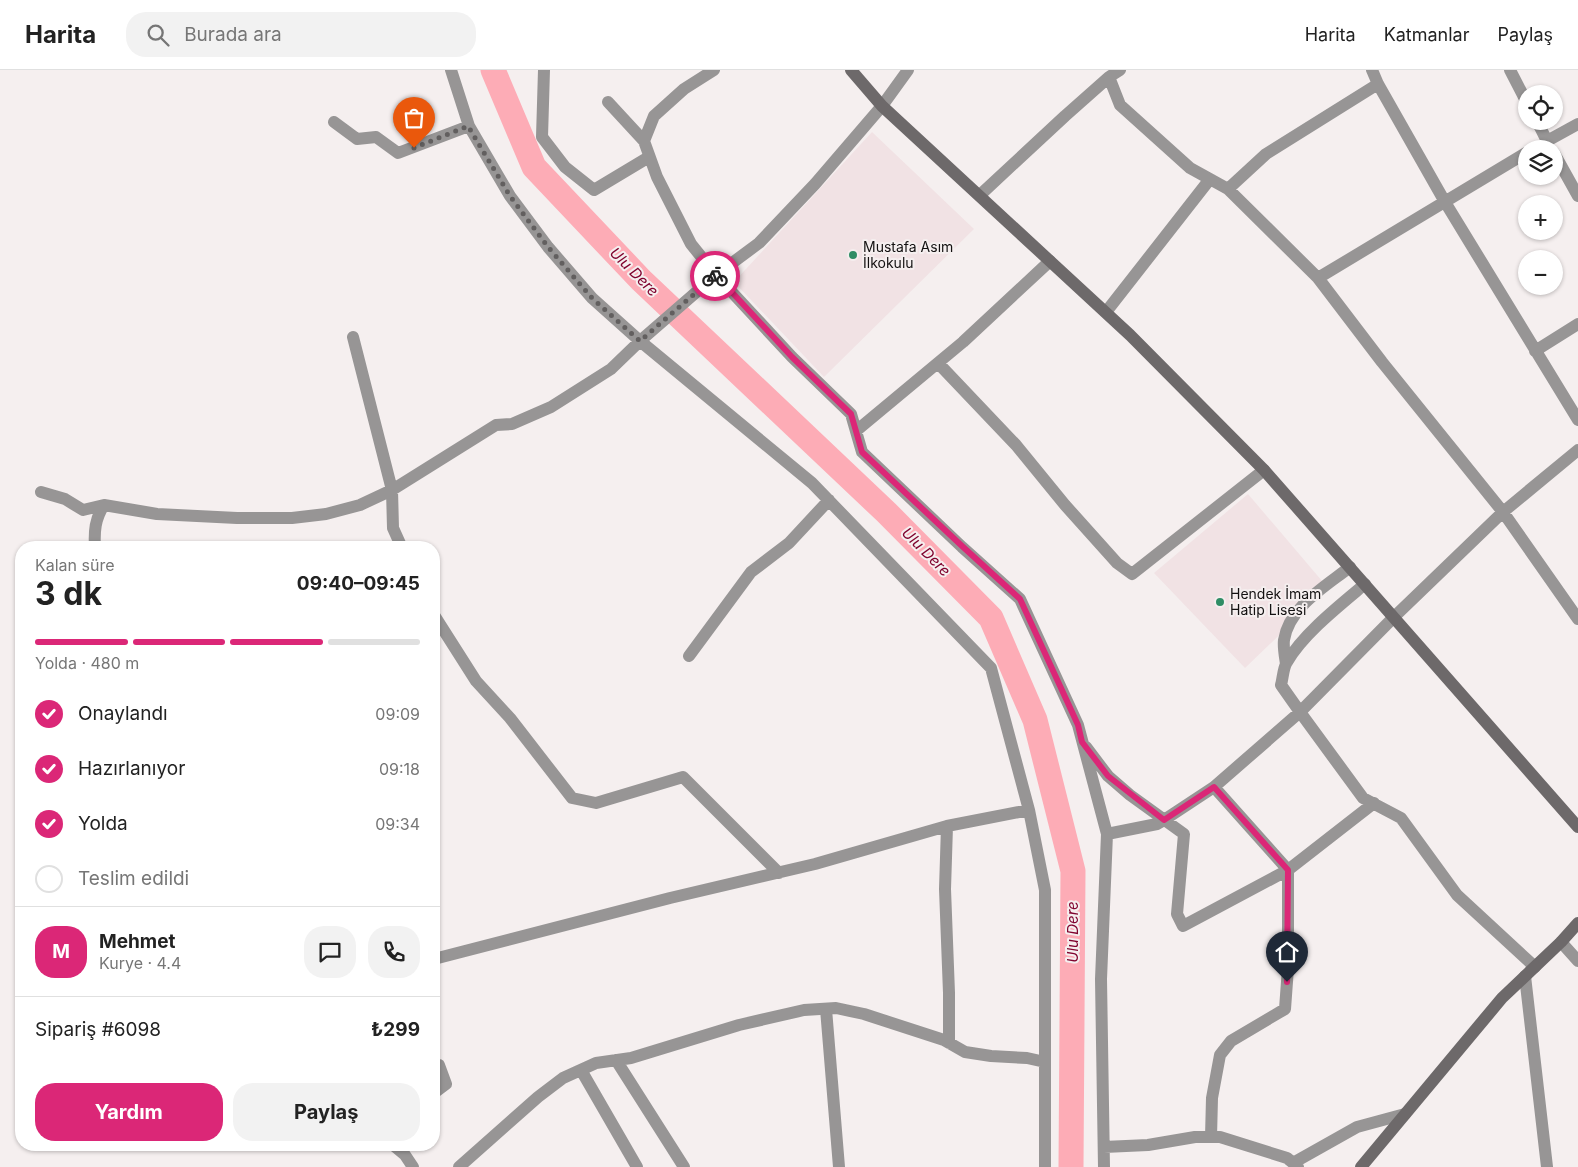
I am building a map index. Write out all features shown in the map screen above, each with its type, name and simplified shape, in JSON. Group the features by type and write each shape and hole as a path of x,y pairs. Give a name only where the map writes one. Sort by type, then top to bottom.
{"main road":[{"path":"851,70 882,106 1106,312 1264,470 1578,827"},
{"path":"1361,1167 1502,998 1561,942 1578,923"}],"street":[{"path":"450,70 468,126 510,196 548,247 592,298 640,341 812,483 991,668 1029,810 1045,890 1045,1167"},
{"path":"544,70 542,137 565,167 594,190 650,157"},
{"path":"644,141 654,116 684,89 714,70"},
{"path":"40,492 65,499 83,510 104,505 157,514 292,518 326,514 360,505 392,490 496,425 512,424 552,406 612,369 640,341 716,275 759,243 815,184 882,106 908,70"},
{"path":"1372,70 1444,202 1578,420"},
{"path":"1510,70 1518,86"},
{"path":"1114,73 1120,104 1190,168 1228,189 1318,278 1382,362 1503,512 1578,619"},
{"path":"980,196 1114,73"},
{"path":"1228,189 1266,154 1378,84"},
{"path":"608,102 644,141 657,177 691,244 716,275 792,357 851,414 862,452 1020,599 1078,725 1107,834 1101,979 1104,1167"},
{"path":"334,122 356,139 376,137 398,153 468,126"},
{"path":"1556,140 1578,124"},
{"path":"1318,278 1518,158"},
{"path":"1563,169 1578,196"},
{"path":"1106,312 1210,179"},
{"path":"856,431 963,342 1050,261"},
{"path":"1535,351 1578,324"},
{"path":"353,337 392,490 393,528 399,541"},
{"path":"938,363 1016,445 1117,563 1132,574 1264,470"},
{"path":"1107,834 1157,824 1214,787 1300,712 1394,617 1503,512 1578,450"},
{"path":"689,656 751,572 789,543 829,500"},
{"path":"95,541 94,530 98,514 104,505"},
{"path":"1350,567 1318,592 1294,616 1284,641 1286,664 1281,685 1363,798 1401,818 1457,895 1535,967"},
{"path":"1286,664 1299,646 1320,624 1365,584"},
{"path":"440,624 476,681 510,718 572,798 596,803 683,777 779,872"},
{"path":"1082,742 1108,776 1184,834 1177,914 1183,926 1288,870 1374,803"},
{"path":"1211,1137 1212,1098 1220,1055 1231,1041 1285,1009 1288,968 1288,870 1214,787"},
{"path":"440,957 670,898 815,864 947,826 1029,810"},
{"path":"947,826 945,889 949,993 948,1042"},
{"path":"1561,942 1578,961"},
{"path":"1525,976 1547,1167"},
{"path":"459,1167 538,1097 563,1078 596,1063 631,1058 739,1025 804,1010 836,1008 864,1014 948,1042 966,1052 991,1056 1027,1058 1045,1062"},
{"path":"826,1009 839,1167"},
{"path":"616,1060 684,1167"},
{"path":"440,1069 446,1084 440,1088"},
{"path":"581,1070 637,1167"},
{"path":"1104,1146 1148,1145 1195,1137 1220,1137 1287,1158 1296,1165 1357,1127 1405,1114"},
{"path":"399,1151 411,1164"},
{"path":"410,1151 411,1164"}],"shaded area":[{"name":"Mustafa Asım İlkokulu","path":"872,132 974,229 824,377 734,282"},
{"path":"1248,494 1328,588 1245,668 1154,573"}],"waterway":[{"name":"Ulu Dere","path":"493,70 534,167 641,280 886,512 991,618 1035,720 1073,871 1071,1167"}],"way so far":[{"path":"414,148 468,126 510,196 548,247 592,298 640,341 715,276"}],"place":[{"name":"Mustafa Asım İlkokulu","path":"853,255"},
{"name":"Hendek İmam Hatip Lisesi","path":"1220,602"}],"route":[{"path":"715,276 792,357 851,414 862,452 1020,599 1078,725 1082,742 1108,776 1164,820 1214,787 1288,870 1287,982"}]}
